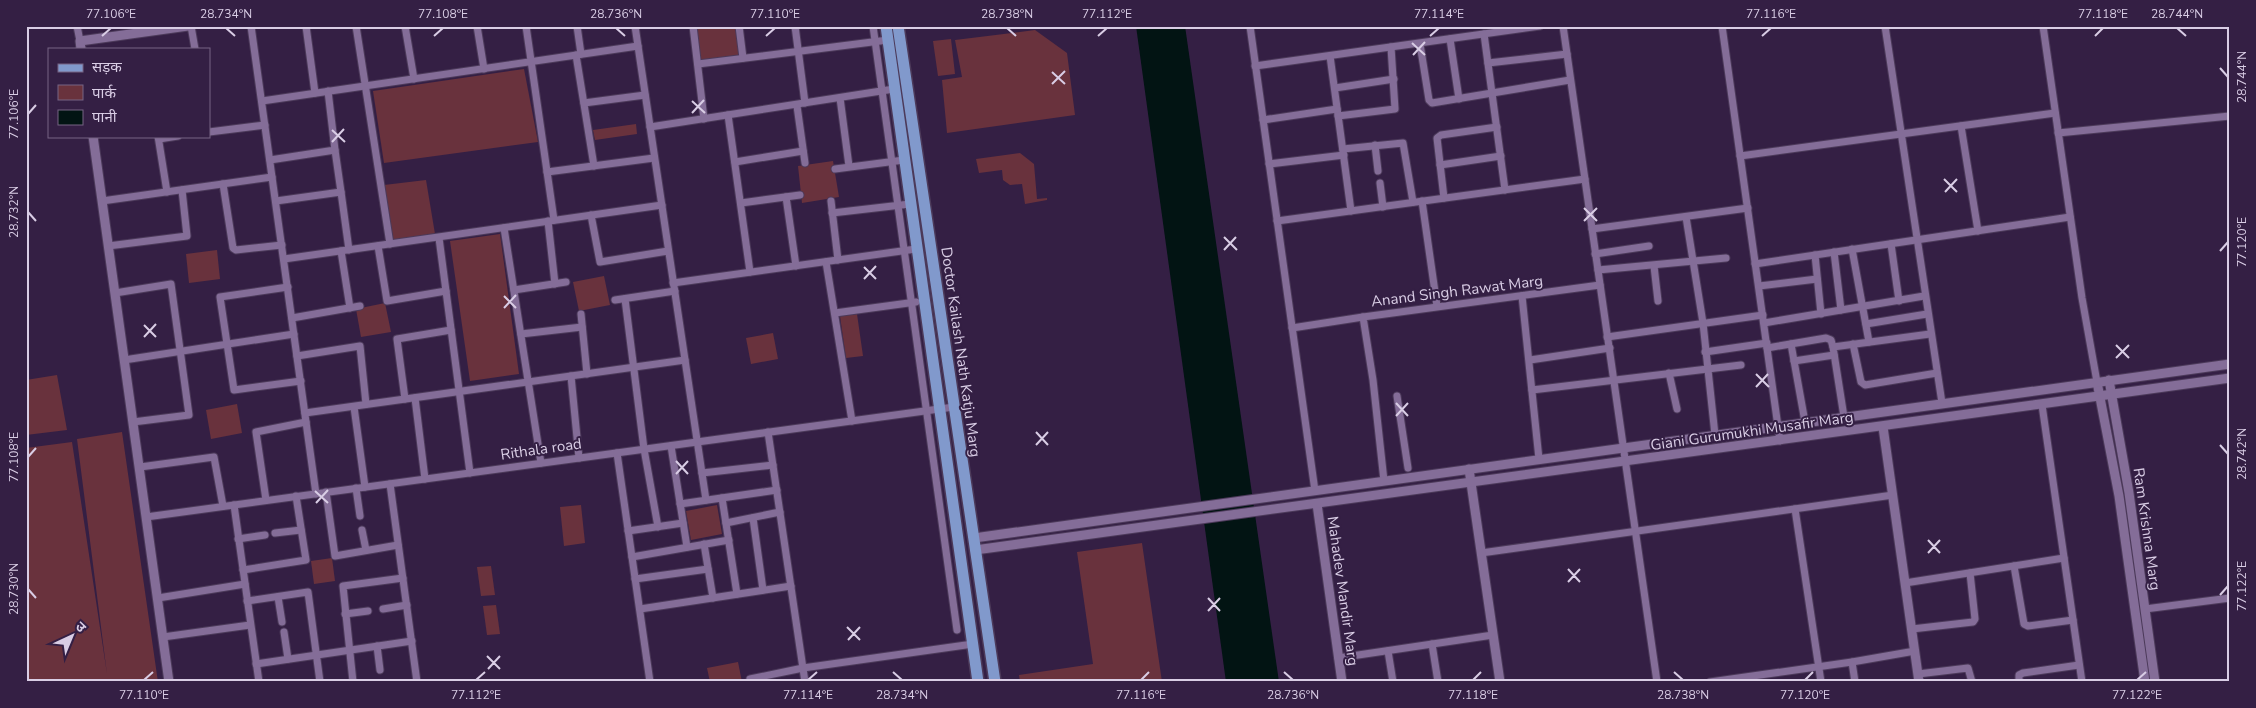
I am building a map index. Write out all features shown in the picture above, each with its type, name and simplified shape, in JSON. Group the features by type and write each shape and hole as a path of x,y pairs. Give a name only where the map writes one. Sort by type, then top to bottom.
{"main road":[{"name":"Doctor Kailash Nath Katju Marg","path":"886,26 888,40 888,90 898,160 910,204 916,249 918,301 940,409 978,682"},
{"name":"Doctor Kailash Nath Katju Marg","path":"898,26 995,682"}],"street":[{"path":"77,26 80,45 190,26 194,48"},
{"path":"252,26 316,494"},
{"path":"306,26 315,93"},
{"path":"356,26 390,244"},
{"path":"405,26 414,79"},
{"path":"477,26 484,69"},
{"path":"526,26 547,172 555,284"},
{"path":"577,26 584,103 594,166"},
{"path":"635,26 706,500"},
{"path":"693,26 704,119"},
{"path":"739,26 743,58"},
{"path":"795,26 805,163"},
{"path":"650,127 888,90 873,26"},
{"path":"1250,26 1315,490"},
{"path":"1256,66 1540,26"},
{"path":"1563,26 1657,682"},
{"path":"1722,26 1780,441"},
{"path":"1886,26 1924,296 1942,403"},
{"path":"2043,26 2096,382"},
{"path":"1484,34 1505,190"},
{"path":"698,64 888,40"},
{"path":"1450,40 1459,99"},
{"path":"1420,44 1429,100 1432,103 1570,80"},
{"path":"262,101 638,46"},
{"path":"1263,120 1395,109 1391,47"},
{"path":"1488,63 1567,54"},
{"path":"1330,56 1351,211"},
{"path":"1335,88 1394,79"},
{"path":"328,91 342,192 350,308"},
{"path":"584,103 645,95"},
{"path":"840,98 849,166"},
{"path":"1740,156 2056,113"},
{"path":"728,115 750,272"},
{"path":"2058,133 2230,116"},
{"path":"210,132 265,125"},
{"path":"1961,126 1978,231"},
{"path":"1444,198 1437,140 1439,136 1497,127"},
{"path":"93,138 170,682"},
{"path":"159,138 167,192"},
{"path":"1269,164 1375,145 1403,143 1413,202"},
{"path":"1375,145 1378,171"},
{"path":"270,160 335,150"},
{"path":"735,162 803,151"},
{"path":"1440,165 1501,156"},
{"path":"547,172 654,158"},
{"path":"835,169 898,160 898,205 904,251 918,301 926,411 957,630"},
{"path":"102,201 272,177"},
{"path":"1277,221 1585,180"},
{"path":"1380,183 1383,206"},
{"path":"223,184 232,248 236,250 282,245"},
{"path":"108,246 187,236 182,190"},
{"path":"276,201 342,192"},
{"path":"741,203 800,195"},
{"path":"786,197 796,266"},
{"path":"830,201 838,260"},
{"path":"1422,201 1437,306"},
{"path":"832,213 910,204"},
{"path":"284,259 662,205"},
{"path":"1592,229 1748,208"},
{"path":"591,215 600,262 668,251"},
{"path":"1686,217 1703,323 1706,369 1715,435"},
{"path":"1756,264 2070,217"},
{"path":"504,228 541,463"},
{"path":"439,238 470,473"},
{"path":"1891,244 1899,301"},
{"path":"378,246 387,301 446,292"},
{"path":"1595,254 1649,246"},
{"path":"615,300 750,272 916,249"},
{"path":"1852,250 1870,342"},
{"path":"1834,252 1841,310"},
{"path":"1814,255 1821,314"},
{"path":"1598,270 1726,258"},
{"path":"826,262 852,421"},
{"path":"1654,266 1658,301"},
{"path":"1759,286 1817,279"},
{"path":"514,290 566,282"},
{"path":"115,293 171,284 189,415 133,422"},
{"name":"Anand Singh Rawat Marg","path":"1384,481 1373,380 1363,317 1600,285"},
{"path":"288,287 220,297 226,345 234,390 301,381"},
{"path":"1522,296 1539,459"},
{"path":"1764,324 1924,296"},
{"path":"625,299 644,449 658,527"},
{"path":"835,314 918,301"},
{"path":"292,318 360,306"},
{"path":"581,314 588,374"},
{"path":"1866,324 1927,314"},
{"path":"1607,336 1763,315"},
{"path":"1292,328 1363,317"},
{"path":"521,334 582,327"},
{"path":"405,399 397,339 451,330"},
{"path":"124,360 294,334"},
{"path":"1833,347 1930,334"},
{"path":"1705,352 1791,344 1826,338 1831,340 1844,416"},
{"path":"1791,344 1805,422"},
{"path":"1853,344 1862,382 1865,385 1937,373"},
{"path":"297,356 360,346 366,404"},
{"path":"1530,360 1610,348"},
{"path":"1794,362 1834,356"},
{"path":"305,413 685,360"},
{"name":"Giani Gurumukhi Musafir Marg","path":"975,544 1315,490 1844,416 2040,392 2109,380 2230,364"},
{"path":"1532,390 1742,366"},
{"path":"1669,373 1677,409"},
{"path":"571,376 580,458"},
{"name":"Giani Gurumukhi Musafir Marg","path":"975,544 1188,521 1317,504 2111,396 2230,378"},
{"name":"Ram Krishna Marg","path":"2109,380 2127,485 2155,682"},
{"name":"Ram Krishna Marg","path":"2096,382 2119,496 2145,682"},
{"path":"1397,396 1408,468"},
{"path":"415,398 425,479"},
{"path":"2042,405 2082,682"},
{"path":"354,407 366,487"},
{"name":"Rithala road","path":"146,517 954,407"},
{"path":"266,500 256,432 306,422"},
{"path":"1883,427 1919,678 1968,668 1972,682"},
{"path":"768,432 805,682"},
{"path":"670,446 687,547"},
{"path":"617,453 650,682"},
{"path":"140,467 214,457 223,506"},
{"path":"702,473 773,465"},
{"path":"1469,469 1500,682"},
{"path":"390,484 417,682"},
{"path":"356,488 360,516"},
{"path":"680,504 777,490"},
{"path":"326,492 335,556 398,545"},
{"path":"1481,553 1893,495"},
{"path":"243,570 306,560 296,496"},
{"path":"722,498 737,594"},
{"name":"Mahadev Mandir Marg","path":"1317,504 1342,682"},
{"path":"234,505 259,682"},
{"path":"1795,509 1817,640 1821,682"},
{"path":"726,523 780,512"},
{"path":"753,518 763,590"},
{"path":"628,531 683,523"},
{"path":"275,533 301,530"},
{"path":"362,530 366,550"},
{"path":"238,538 265,535"},
{"path":"632,556 729,540"},
{"path":"704,544 713,598"},
{"path":"1905,583 2064,558"},
{"path":"2014,566 2024,624 2028,626 2073,620"},
{"path":"636,579 708,569"},
{"path":"1912,630 1973,622 1975,619 1970,573"},
{"path":"353,682 343,586 403,578"},
{"path":"158,598 245,584"},
{"path":"640,609 791,586"},
{"path":"247,601 308,592 320,682"},
{"path":"278,597 282,622"},
{"path":"2145,609 2230,598"},
{"path":"383,609 407,606"},
{"path":"345,614 368,611"},
{"path":"163,637 250,625"},
{"path":"284,632 288,660"},
{"path":"1338,658 1493,635"},
{"path":"256,664 412,641"},
{"path":"750,679 803,668 973,644"},
{"path":"1432,644 1438,682"},
{"path":"377,646 380,670"},
{"path":"1388,651 1393,682"},
{"path":"1710,682 1760,678 1819,666 1915,651"},
{"path":"1852,662 1855,682"},
{"path":"2019,682 2019,675 2024,673 2079,665"}],"green space":[{"path":"695,26 736,26 740,55 700,61"},
{"path":"1035,30 1067,53 1075,115 947,133 942,80 962,77 955,40"},
{"path":"951,39 955,74 938,76 933,41"},
{"path":"524,69 538,142 384,163 373,91"},
{"path":"636,124 637,134 595,140 593,130"},
{"path":"1020,153 1034,164 1037,199 1047,198 1047,200 1025,204 1022,184 1010,185 1003,180 1002,170 979,173 976,159"},
{"path":"833,161 839,197 802,203 798,166"},
{"path":"426,180 435,234 393,241 384,185"},
{"path":"500,234 519,374 470,381 450,241"},
{"path":"217,250 220,279 189,283 186,254"},
{"path":"604,276 610,305 579,311 573,282"},
{"path":"385,303 391,332 361,337 356,309"},
{"path":"857,314 863,356 846,358 840,316"},
{"path":"773,333 778,359 751,364 746,338"},
{"path":"57,375 67,430 26,435 26,380"},
{"path":"237,404 242,433 211,439 206,410"},
{"path":"122,432 158,682 26,682 26,448 72,442 107,674 77,439"},
{"path":"581,505 585,543 564,546 560,507"},
{"path":"717,505 722,534 691,540 686,511"},
{"path":"1142,543 1162,682 1020,682 1019,675 1093,664 1077,552"},
{"path":"332,558 335,581 314,584 311,561"},
{"path":"491,566 495,595 481,596 477,567"},
{"path":"496,605 500,634 487,635 483,606"},
{"path":"738,662 742,682 710,682 707,668"}],"water":[{"path":"1136,26 1185,26 1279,682 1226,682"}]}
